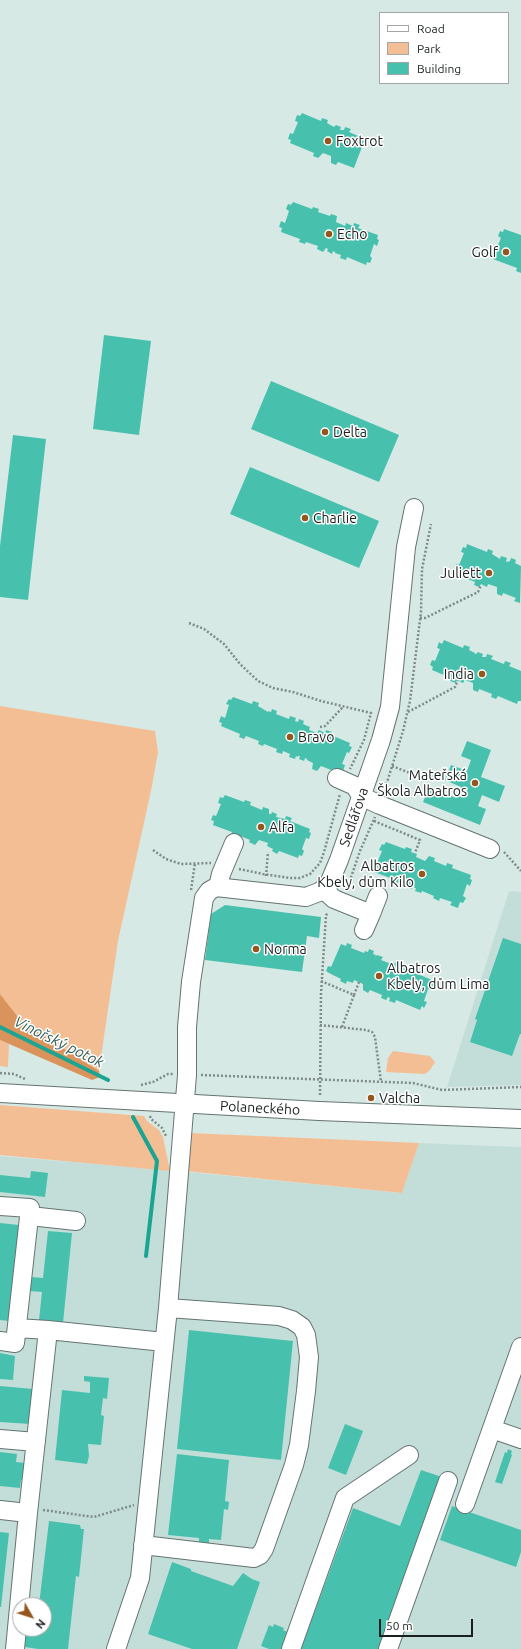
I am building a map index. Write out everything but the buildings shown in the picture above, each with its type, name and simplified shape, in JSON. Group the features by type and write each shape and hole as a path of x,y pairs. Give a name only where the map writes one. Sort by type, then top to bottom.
{"street":[{"name":"Sedlářova","path":"323,889 328,886 339,860 381,740 390,707 406,547 414,508"},
{"path":"340,780 355,786 361,796 490,849"},
{"path":"218,888 234,842"},
{"path":"116,1649 140,1578 168,1308 187,1075 187,1027 201,909 204,898 209,891 216,887 264,883 306,897 323,889 334,899 371,914"},
{"path":"364,930 378,896"},
{"name":"Polaneckého","path":"0,1093 319,1111 521,1119"},
{"path":"0,1206 30,1208 15,1343 0,1341"},
{"path":"30,1216 76,1221"},
{"path":"143,1544 254,1558 260,1555 264,1549 294,1465 299,1445 306,1391 309,1357 306,1335 302,1327 292,1320 279,1316 168,1308"},
{"path":"17,1328 164,1342"},
{"path":"15,1649 28,1511 48,1330"},
{"path":"465,1504 521,1347"},
{"path":"492,1429 521,1440"},
{"path":"0,1438 36,1442"},
{"path":"291,1649 345,1498 409,1455"},
{"path":"388,1649 448,1481"},
{"path":"0,1510 28,1511"},
{"path":"0,1648 8,1649"}],"path":[{"path":"420,618 425,618 478,592 481,584"},
{"path":"153,850 166,859 181,864 208,862 225,866 264,883 300,878 310,874 320,863 340,780 364,740 371,713 321,702 293,692 273,688 258,681 240,664 224,644 204,629 189,622"},
{"path":"408,712 455,687 458,680"},
{"path":"320,727 325,726 343,707"},
{"path":"392,766 428,780"},
{"path":"374,821 420,840 415,853"},
{"path":"490,849 504,852 521,871"},
{"path":"264,883 268,852"},
{"path":"322,981 354,995"},
{"path":"342,1027 359,982"},
{"path":"320,1025 372,1032 375,1037 381,1082"},
{"path":"150,1083 168,1074 413,1083 442,1090 521,1087"},
{"path":"320,1080 320,1095"},
{"path":"150,1114 150,1119 162,1128 168,1140"},
{"path":"28,1511 94,1516 148,1501"}],"shaded area":[{"path":"509,891 521,892 521,1085 447,1087"},
{"path":"0,994 22,1022 99,1071 100,1077 92,1080 0,1040"},
{"path":"419,1143 521,1147 521,1649 0,1649 0,1156 178,1171 402,1193"}],"green space":[{"path":"0,706 155,731 158,752 118,941 99,1071 22,1022 0,994"},
{"path":"0,1040 9,1044 8,1067 0,1066"},
{"path":"393,1051 430,1056 435,1062 430,1070 425,1074 386,1072 388,1058"},
{"path":"0,1105 144,1116 147,1121 159,1130 163,1137 170,1171 0,1155"},
{"path":"190,1133 419,1143 402,1193 185,1171"}],"waterway":[{"name":"Vinořský potok","path":"0,1027 108,1080"},
{"name":"Vinořský potok","path":"133,1117 157,1161 146,1256"}],"place":[{"name":"Foxtrot","path":"328,141"},
{"name":"Echo","path":"329,234"},
{"name":"Golf","path":"506,252"},
{"name":"Delta","path":"325,432"},
{"name":"Charlie","path":"305,518"},
{"name":"Juliett","path":"489,573"},
{"name":"India","path":"482,674"},
{"name":"Bravo","path":"290,737"},
{"name":"Mateřská Škola Albatros","path":"475,783"},
{"name":"Alfa","path":"261,827"},
{"name":"Albatros Kbely, dům Kilo","path":"422,874"},
{"name":"Norma","path":"256,949"},
{"name":"Albatros Kbely, dům Lima","path":"379,976"},
{"name":"Valcha","path":"371,1098"}]}
